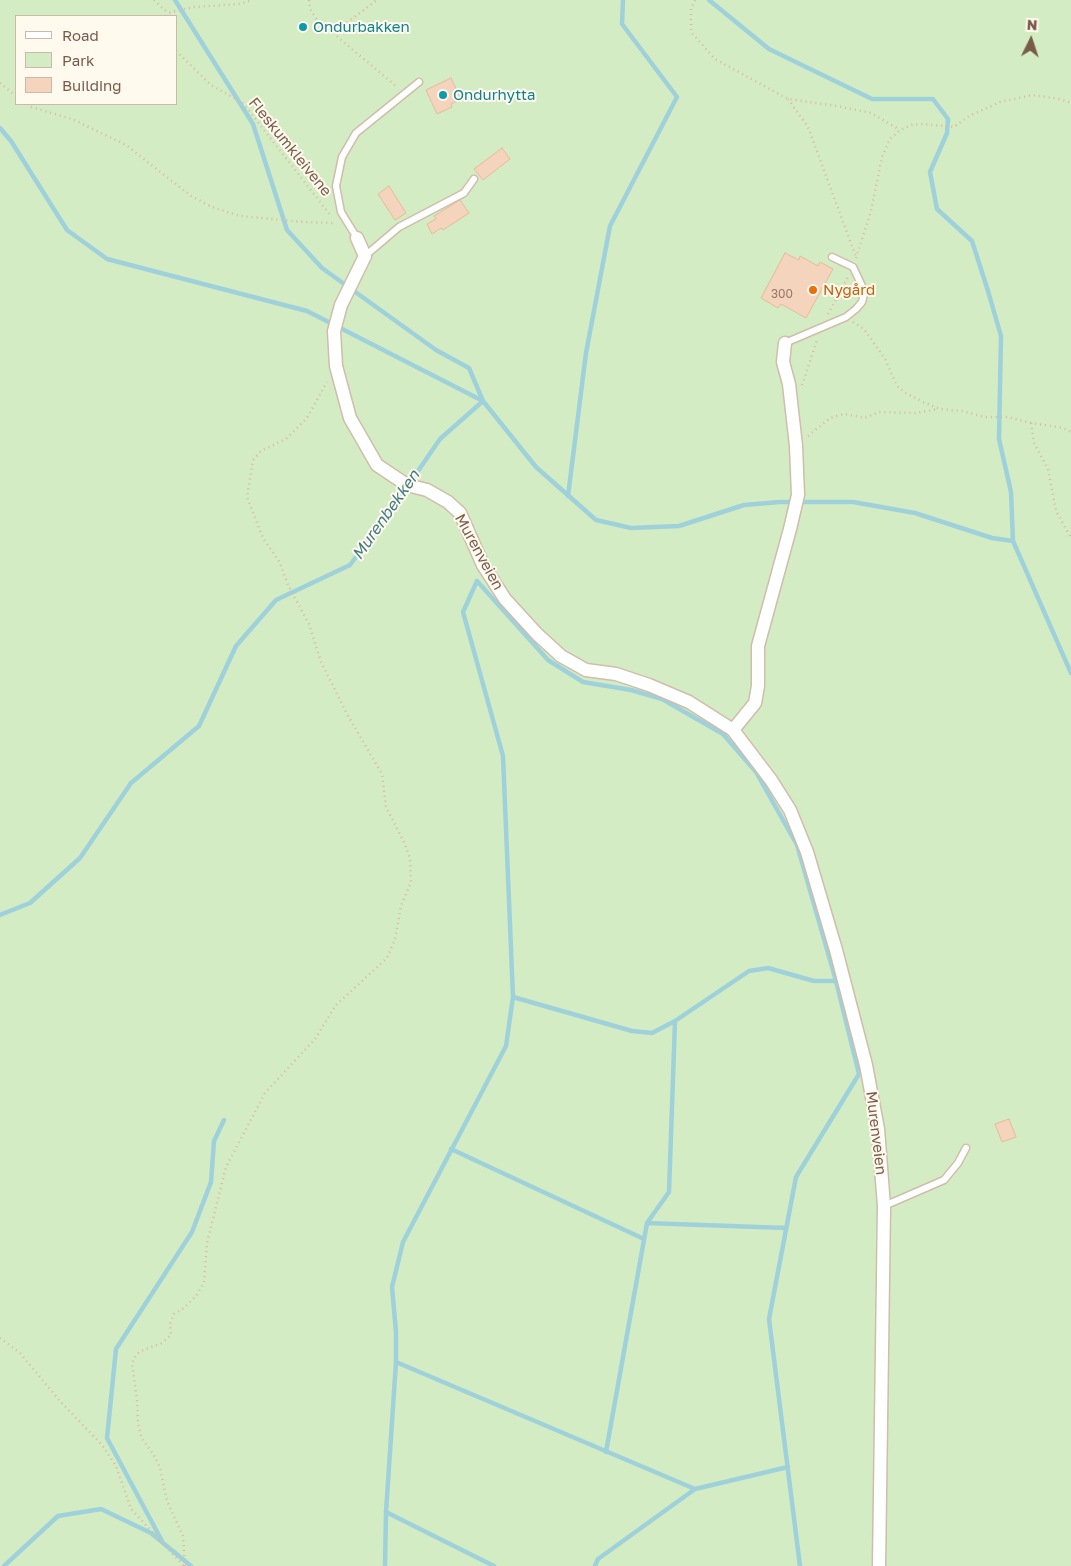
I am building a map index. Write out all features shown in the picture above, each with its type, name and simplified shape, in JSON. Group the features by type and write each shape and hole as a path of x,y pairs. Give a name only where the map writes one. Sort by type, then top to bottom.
{"street":[{"path":"357,238 365,256"},
{"name":"Murenveien","path":"365,256 340,305 334,331 336,366 350,418 377,465 408,485 427,490 448,502 460,513 483,565 506,598 537,634 561,656 586,670 616,674 681,698 733,730 771,780 790,810 807,852 836,950 866,1065 878,1129 884,1206 879,1566"},
{"path":"733,730 755,703 758,686 758,646 798,495 796,446 789,384 783,362 786,343"}],"lane":[{"path":"357,238 340,212 336,186 342,157 356,133 406,94 418,82"},
{"path":"365,256 399,227 464,193 474,179"},
{"path":"786,343 846,317 862,302 864,294 860,279 853,267 832,257"},
{"path":"884,1206 944,1180 966,1148"}],"path":[{"path":"154,0 167,14 194,7 240,4 252,0"},
{"path":"309,0 310,8 317,20 406,94"},
{"path":"333,33 377,0"},
{"path":"694,0 691,8 691,32 715,60 788,99 871,113 900,130"},
{"name":"Fleskumkleivene","path":"28,105 72,119 126,146 191,196 212,207 240,216 337,223 243,103 211,84 178,53"},
{"path":"0,84 15,95"},
{"path":"853,267 871,211 882,157 890,140 900,130 912,125 923,124 954,127 969,116 1000,102 1032,95 1060,99 1071,104"},
{"path":"788,99 808,127 856,257"},
{"path":"846,317 864,329 885,359 897,386 904,392 940,409"},
{"path":"185,1566 184,1536 167,1501 160,1468 154,1455 142,1439 138,1424 132,1363 136,1355 141,1351 162,1343 171,1335 170,1324 174,1314 184,1308 196,1296 204,1283 207,1244 226,1167 264,1093 315,1039 336,1005 387,958 395,939 401,906 411,882 410,859 405,844 386,807 382,774 347,714 321,662 309,624 288,585 280,562 263,538 247,497 253,460 261,451 286,439 307,418 336,366"},
{"path":"796,446 830,418 844,414 865,418 879,412 916,413 940,409 962,411 985,417 1008,417 1063,428 1071,432"},
{"path":"1031,423 1034,443 1048,470 1056,511 1071,538"},
{"path":"0,1338 20,1353 59,1400 102,1445 116,1466 131,1509 185,1566"}],"green space":[{"path":"0,0 1071,0 1071,1566 0,1566"}],"building":[{"name":"Ondurhytta","path":"451,78 461,99 451,104 452,107 437,114 426,90"},
{"path":"502,148 510,159 483,180 474,169"},
{"path":"389,186 406,213 395,220 378,194"},
{"path":"460,200 469,213 443,230 441,228 432,234 427,224 436,219 434,216"},
{"path":"785,253 799,260 800,256 818,266 820,262 833,269 806,318 781,304 778,308 761,298"},
{"path":"1009,1119 1016,1137 1002,1142 995,1124"}],"waterway":[{"path":"175,0 253,124 287,230 322,268 436,350 469,368 483,401 536,467 596,520 631,528 679,526 744,505 780,502 853,502 915,513 992,538 1013,541"},
{"path":"568,496 586,353 610,226 677,97 622,24 623,0"},
{"path":"709,0 769,49 872,99 933,99 948,119 947,133 930,172 937,209 972,241 1001,336 999,439 1011,492 1013,541 1071,673"},
{"path":"0,128 11,141 67,230 107,259 307,311 483,401"},
{"name":"Murenbekken","path":"0,915 30,903 80,858 131,783 199,726 236,646 276,600 350,565 440,439 483,401"},
{"path":"385,1566 386,1512 396,1362 396,1332 392,1287 403,1242 506,1046 513,997 503,756 463,612 477,581 548,660 583,682 631,690 662,699 723,734 756,772 797,845 836,981 859,1074 796,1177 769,1319 800,1566"},
{"path":"513,997 632,1031 652,1033 675,1021 749,971 768,968 814,981 836,981"},
{"path":"606,1452 647,1223 669,1192 675,1021"},
{"path":"163,1543 107,1438 116,1349 192,1232 211,1182 214,1141 224,1120"},
{"path":"451,1149 644,1239"},
{"path":"647,1223 786,1228"},
{"path":"396,1362 695,1489"},
{"path":"595,1566 598,1559 695,1489 788,1467"},
{"path":"4,1566 58,1516 101,1509 151,1533 191,1566"},
{"path":"386,1512 494,1566"}],"place":[{"name":"Ondurbakken","path":"303,27"},
{"name":"Ondurhytta","path":"443,95"},
{"name":"Nygård","path":"813,290"}]}
